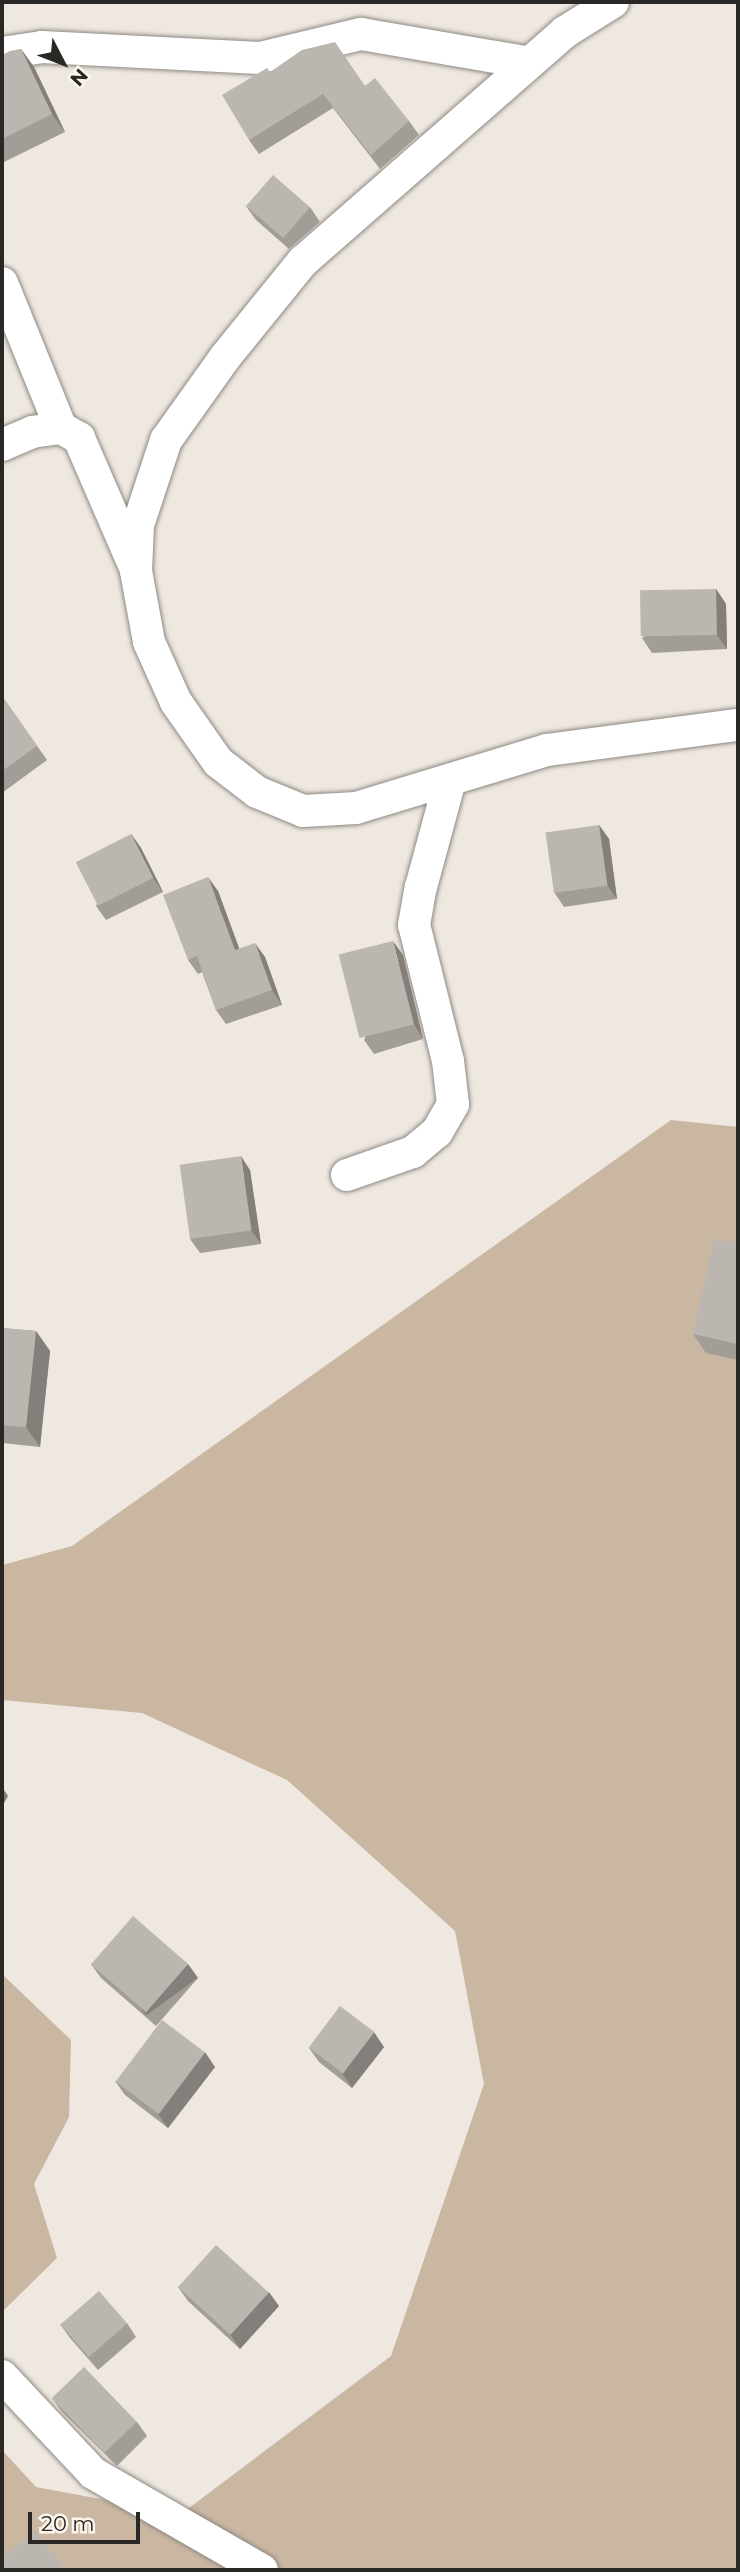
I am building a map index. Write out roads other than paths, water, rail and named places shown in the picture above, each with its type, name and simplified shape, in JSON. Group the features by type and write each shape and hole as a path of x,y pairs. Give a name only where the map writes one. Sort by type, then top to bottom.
{"street":[{"path":"136,571 138,525 166,440 226,356 303,261 565,32 613,2"},
{"path":"2,53 42,47 260,58 361,34 530,62"},
{"path":"2,283 61,428"},
{"path":"2,444 32,432 61,428 79,438 136,571 149,642 176,702 218,762 257,792 303,811 356,808 547,750 738,725"},
{"path":"347,1175 413,1152 437,1132 453,1104 448,1061 414,925 421,887 450,780"},
{"path":"2,2376 93,2473 262,2570"}]}
